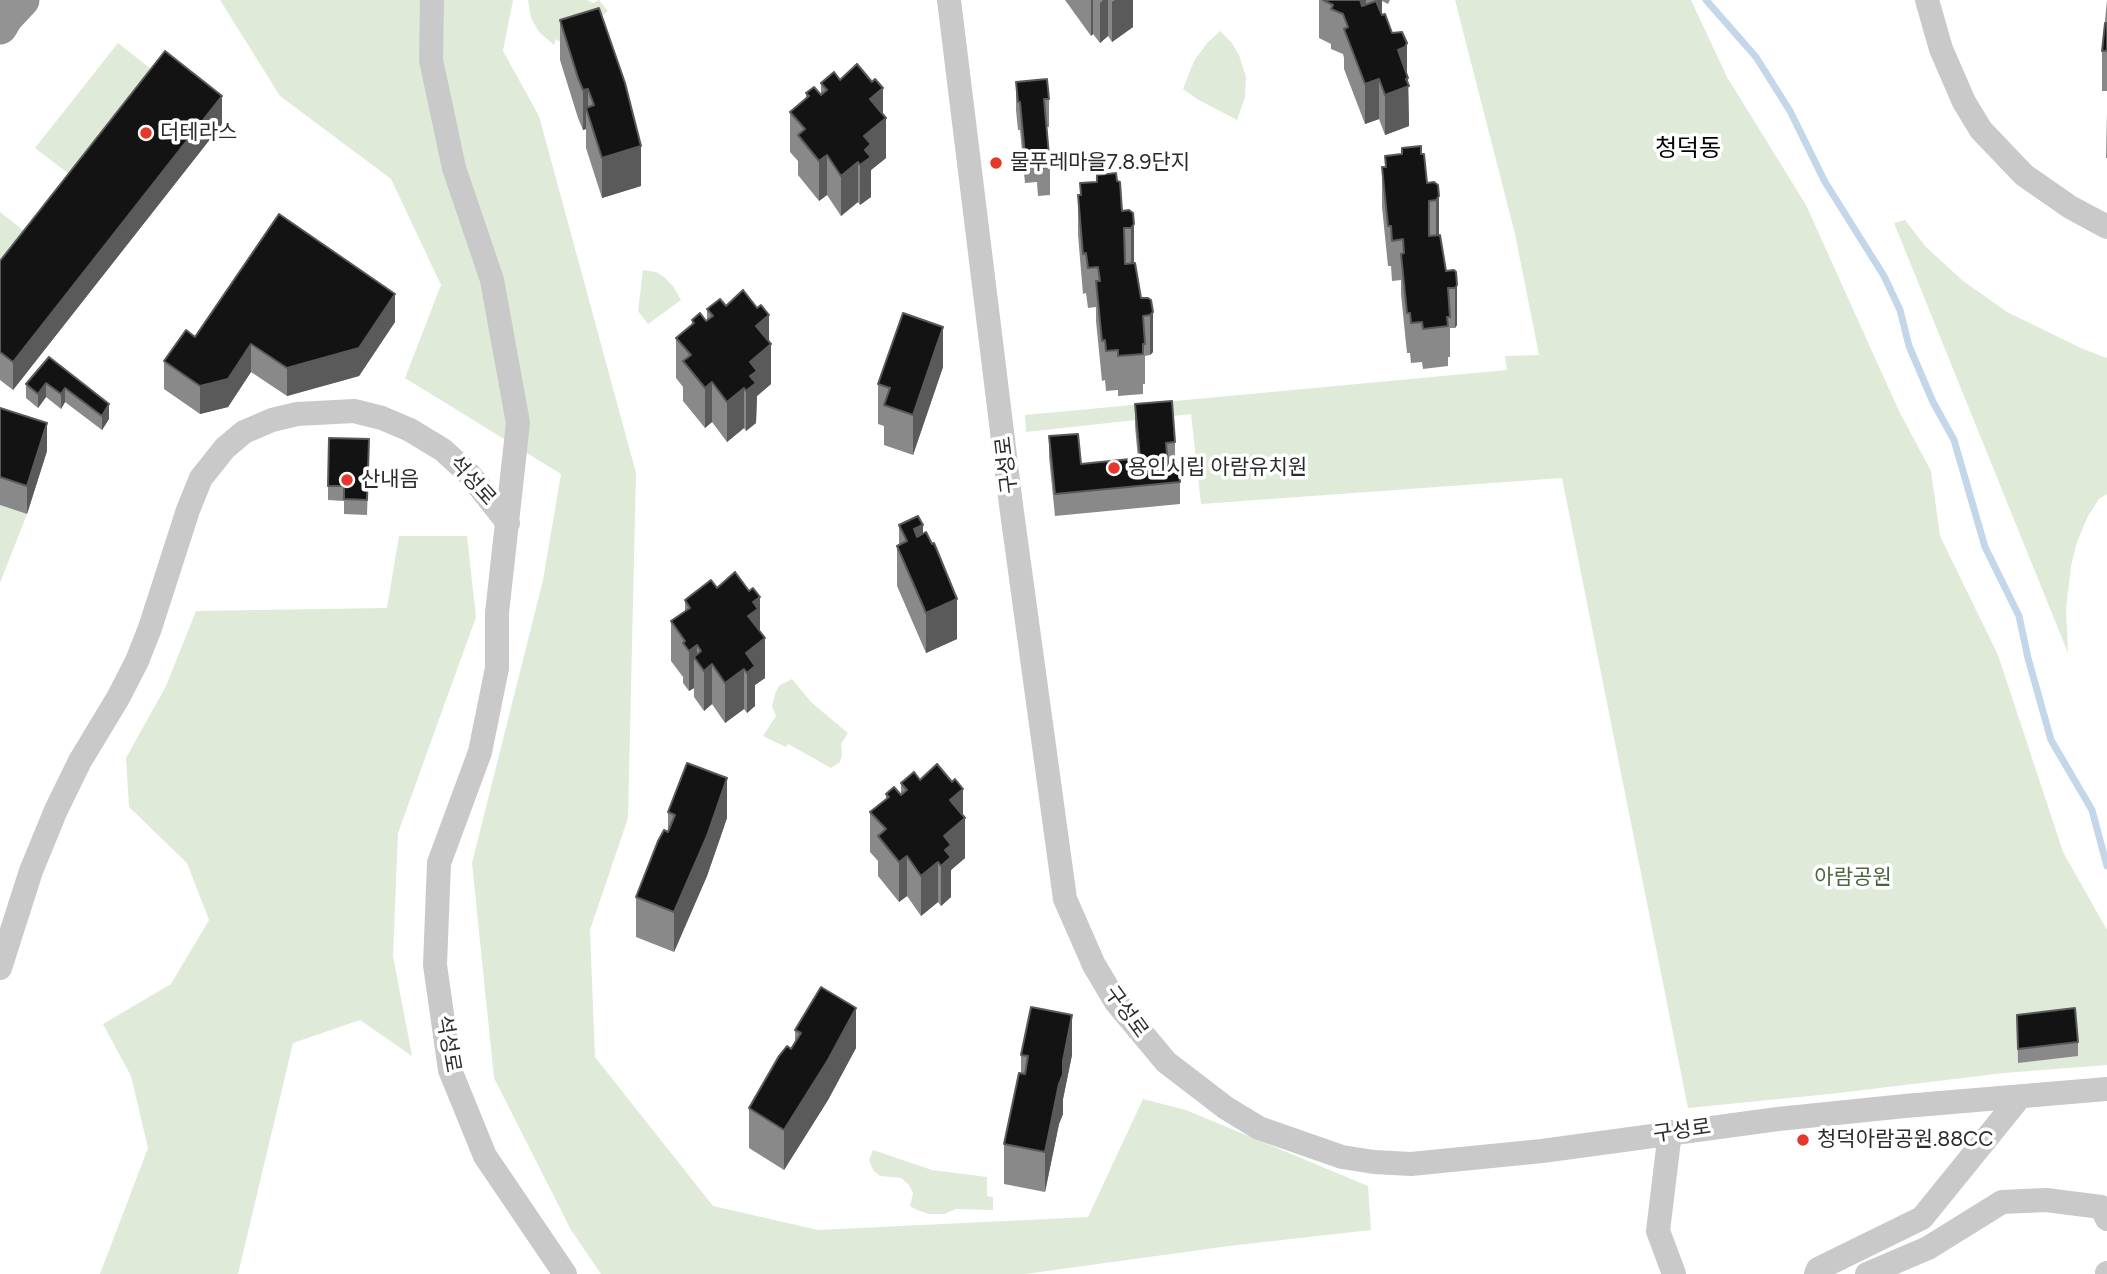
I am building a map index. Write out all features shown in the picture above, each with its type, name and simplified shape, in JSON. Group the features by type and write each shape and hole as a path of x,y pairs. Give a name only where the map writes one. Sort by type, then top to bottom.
{"highway":[{"path":"0,27 6,16 22,0"}],"street":[{"path":"432,0 431,60 454,169 492,280 518,423 509,523"},
{"name":"구성로","path":"949,0 1011,505 1065,899 1089,954 1116,1002 1166,1062 1226,1108 1259,1128 1342,1157 1411,1164 1542,1151 1670,1132 1892,1107 2107,1090"},
{"path":"1927,0 1945,59 1964,102 1981,130 2024,175 2070,207 2107,227"},
{"name":"석성로","path":"0,968 27,883 56,810 80,761 137,661 201,478 225,448 244,432 272,420 297,414 354,411 383,418 410,430 443,450 470,475 509,523 497,613 497,668 480,752 439,863 435,965 450,1070 485,1156 565,1274"},
{"path":"1816,1274 1818,1269 1922,1218 2020,1097"},
{"path":"1670,1132 1658,1231 1674,1274"},
{"path":"1867,1274 1912,1265 1928,1248 2002,1202 2046,1200 2101,1207 2107,1219"}],"green space":[{"path":"220,0 513,0 503,51 539,116 636,473 628,818 590,930 595,1057 713,1206 818,1230 1088,1217 1143,1099 1186,1110 1368,1186 1371,1230 1025,1274 601,1274 571,1230 494,1078 472,863 543,580 561,474 405,378 441,285 391,179 280,96"},
{"path":"528,0 587,0 593,3 599,0 608,11 565,45 556,39 554,45 539,32 531,18"},
{"name":"아람공원","path":"1455,0 1691,0 1727,77 1806,205 1899,411 1931,471 1940,536 1998,655 2063,852 2107,930 2107,1065 2004,1073 1688,1108 1562,478 1201,504 1191,414 1026,432 1025,415 1507,370 1505,356 1539,355 1515,234"},
{"path":"1220,31 1239,55 1246,77 1245,97 1237,120 1183,89 1194,61"},
{"path":"118,43 155,72 73,177 35,148"},
{"path":"0,212 33,238 0,280"},
{"path":"1905,220 1926,247 1962,280 2007,312 2107,358 2107,494 2099,499 2088,516 2071,566 2066,609 2068,653 1894,223"},
{"path":"643,270 656,272 664,277 681,300 648,324 638,311"},
{"path":"0,505 27,514 0,583"},
{"path":"399,536 467,536 476,617 398,833 393,956 412,1056 360,1020 293,1043 238,1274 100,1274 148,1148 131,1076 103,1024 171,984 209,920 187,863 129,807 126,758 166,686 196,611 387,608"},
{"path":"792,679 812,703 848,733 841,744 840,762 831,768 788,744 786,747 763,736 776,716 772,706 776,691 780,685"},
{"path":"873,1150 932,1170 987,1177 987,1196 993,1197 993,1210 956,1209 944,1214 929,1214 917,1210 910,1206 913,1193 909,1185 901,1178 880,1176 873,1170 869,1160"}],"building":[{"path":"1323,0 1360,0 1362,6 1376,1 1382,15 1385,14 1392,33 1402,32 1407,43 1398,50 1409,86 1385,95 1379,79 1365,84 1344,29 1348,27 1343,14 1331,9 1333,5"},
{"path":"599,8 625,83 641,146 602,158 586,108 594,105 588,89 583,90 578,78 560,20"},
{"path":"2105,23 2107,51 2102,51"},
{"path":"165,51 222,96 13,362 0,352 0,261"},
{"path":"857,64 872,82 875,79 883,88 870,99 886,118 864,136 871,144 865,150 871,157 860,165 858,162 841,176 827,155 819,161 798,135 805,129 790,112 809,96 806,93 814,87 821,95 827,90 821,83 834,72 840,80"},
{"path":"1047,79 1049,99 1044,99 1050,167 1038,168 1037,154 1025,155 1016,82"},
{"path":"1421,146 1427,183 1434,182 1438,185 1439,196 1436,200 1429,201 1429,236 1440,235 1446,271 1456,272 1457,285 1455,288 1448,288 1448,326 1423,329 1422,322 1411,323 1410,313 1407,313 1401,254 1404,253 1403,239 1392,241 1382,167 1386,167 1385,156 1402,154 1402,148"},
{"path":"1116,173 1117,181 1120,182 1122,211 1129,210 1133,213 1134,224 1131,228 1124,228 1125,264 1135,263 1141,298 1151,300 1153,312 1143,316 1143,354 1118,356 1118,350 1106,351 1105,340 1102,341 1096,281 1100,281 1098,267 1088,268 1086,253 1083,254 1078,195 1081,195 1080,183 1097,182 1097,175"},
{"path":"279,214 395,294 359,348 287,368 251,344 228,379 200,386 164,361 186,330 195,337"},
{"path":"743,290 757,308 761,305 769,315 756,326 771,344 750,362 757,371 750,376 756,383 746,391 744,388 727,402 712,382 705,388 683,361 691,355 676,338 694,323 692,320 700,313 706,321 713,316 707,309 720,299 726,306"},
{"path":"903,313 943,327 913,415 884,405 890,388 878,384"},
{"path":"49,357 109,404 102,416 65,388 61,394 46,383 38,394 26,384"},
{"path":"1172,401 1175,442 1166,443 1168,464 1179,463 1180,482 1055,494 1049,436 1078,434 1081,464 1140,458 1135,404"},
{"path":"0,408 47,423 27,486 0,477"},
{"path":"329,438 369,439 367,500 344,499 344,486 328,486"},
{"path":"918,516 923,525 914,529 917,537 926,532 932,544 934,543 957,599 926,613 897,546 907,541 899,525"},
{"path":"735,572 749,591 753,588 760,597 753,602 758,609 748,616 765,638 746,653 755,666 747,673 744,669 725,683 712,664 704,671 694,657 701,651 697,645 689,651 671,621 690,608 685,600 711,580 717,588"},
{"path":"687,763 727,778 707,836 674,912 636,897 658,841 664,830 668,832 675,815 668,812"},
{"path":"937,764 952,782 955,779 963,789 950,800 965,818 944,836 951,845 945,850 951,857 941,866 938,862 921,876 907,856 899,862 878,836 886,829 870,812 889,797 886,794 894,787 901,795 907,790 901,783 914,772 920,780"},
{"path":"821,987 856,1008 828,1060 784,1130 749,1108 779,1056 787,1046 791,1049 801,1033 795,1030"},
{"path":"1031,1007 1072,1015 1063,1074 1045,1152 1004,1144 1019,1073 1025,1074 1028,1056 1021,1055"},
{"path":"2075,1008 2078,1042 2018,1049 2017,1015"}],"waterway":[{"path":"1706,0 1756,57 1790,111 1825,182 1884,276 1900,310 1909,346 1933,402 1954,440 1985,547 2019,616 2051,740 2092,810 2107,866"}],"place":[{"name":"더테라스","path":"146,133"},
{"name":"물푸레마을7.8.9단지","path":"996,163"},
{"name":"용인시립 아람유치원","path":"1114,468"},
{"name":"산내음","path":"347,480"},
{"name":"청덕아람공원.88CC","path":"1803,1140"}],"district":[{"name":"청덕동","path":"1688,149"}]}
